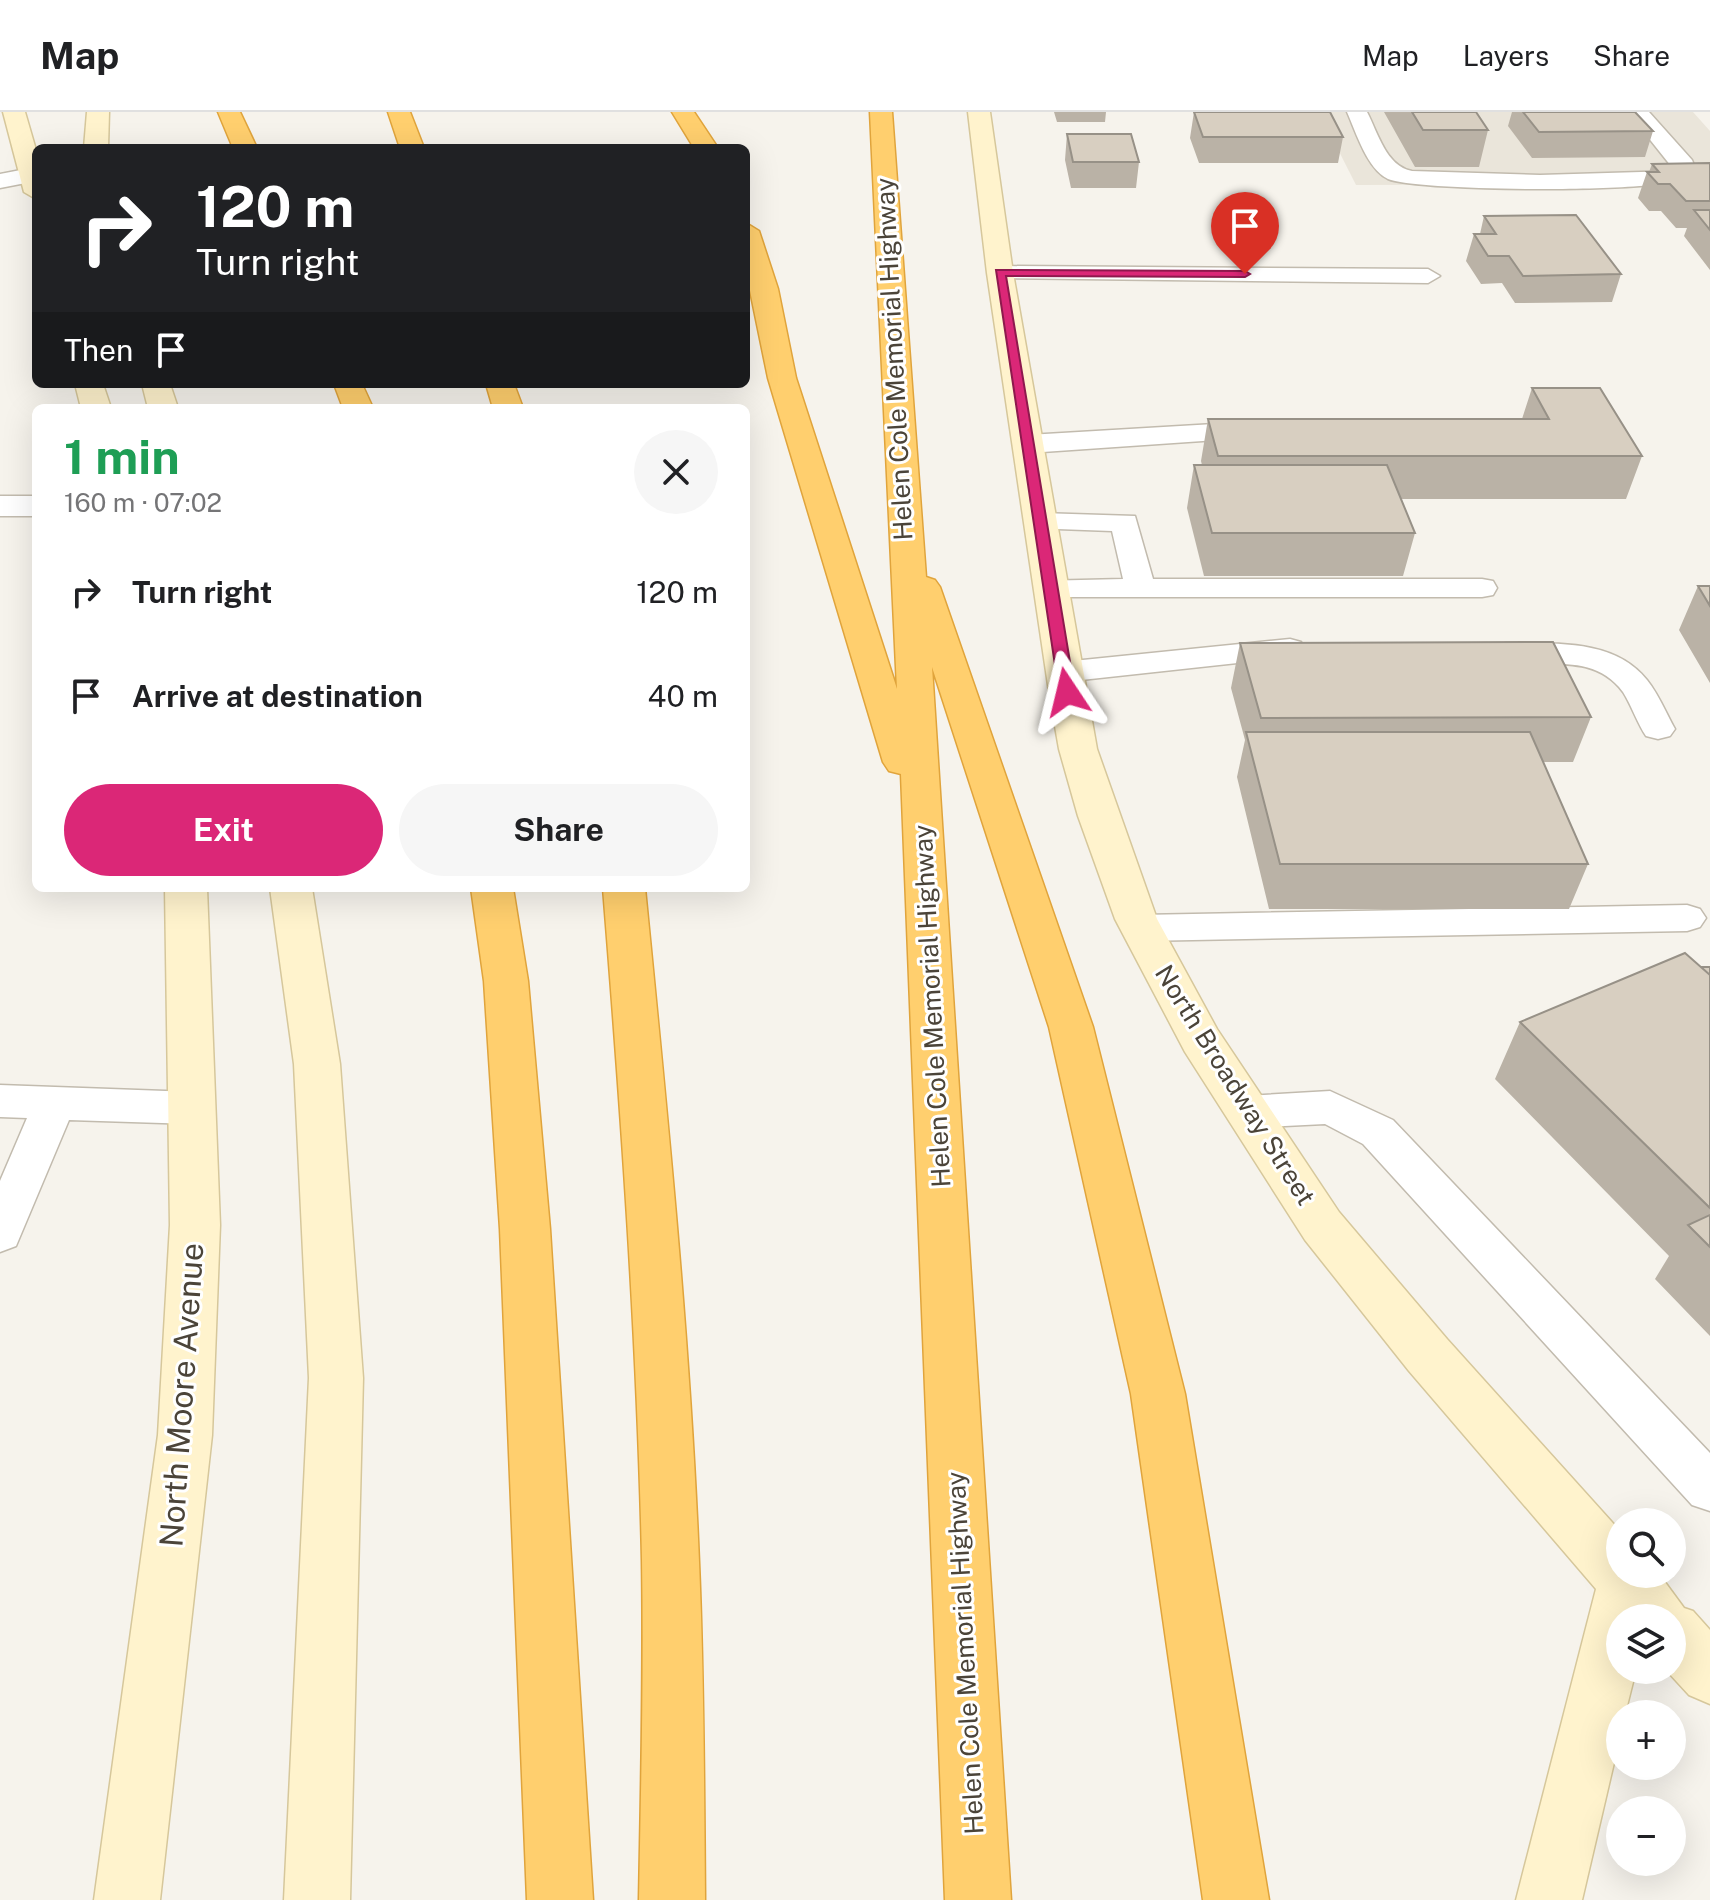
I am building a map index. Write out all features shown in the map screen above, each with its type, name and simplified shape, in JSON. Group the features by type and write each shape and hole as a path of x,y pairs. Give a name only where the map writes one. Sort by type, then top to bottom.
{"highway":[{"path":"229,112 243,144"},
{"path":"399,112 411,144"},
{"path":"683,112 703,144"},
{"name":"Helen Cole Memorial Highway","path":"881,112 903,528 924,833 978,1900"},
{"path":"750,243 765,289 782,378 924,833"},
{"path":"903,528 1071,1027 1158,1394 1236,1900"},
{"path":"493,892 506,981 525,1229 560,1900"},
{"path":"624,892 651,1184 663,1422 673,1657 672,1900"}],"main road":[{"path":"14,112 32,177"},
{"path":"96,144 98,112"},
{"name":"North Broadway Street","path":"979,112 1000,273 1078,749 1098,816 1140,928 1201,1040 1322,1226 1428,1355 1643,1600"},
{"name":"North Moore Avenue","path":"127,1900 185,1435 195,1225 186,892"},
{"path":"292,892 317,1064 336,1378 317,1900"},
{"path":"1549,1900 1643,1600"},
{"path":"1686,1647 1710,1674"}],"street":[{"path":"0,181 32,184"},
{"path":"1028,444 1287,429"},
{"path":"0,506 32,506"}],"lane":[{"path":"1357,112 1388,169 1407,179 1512,181 1687,175 1684,165 1638,112"},
{"path":"1000,273 1428,276"},
{"path":"1040,522 1125,522 1140,588"},
{"path":"1050,588 1482,588"},
{"path":"1063,672 1283,648 1327,649"},
{"path":"1473,652 1576,655 1609,661 1634,686 1658,729"},
{"path":"1140,928 1687,918"},
{"path":"0,1101 193,1108"},
{"path":"0,1233 55,1102"},
{"path":"1247,1112 1330,1107 1378,1132 1710,1488"}],"shaded area":[{"path":"1319,112 1693,112 1710,131 1710,184 1356,185"}],"building":[{"path":"1194,112 1330,112 1343,137 1203,137"},
{"path":"1412,112 1476,112 1488,130 1423,130"},
{"path":"1523,112 1635,112 1653,131 1539,132"},
{"path":"1067,134 1131,134 1139,162 1073,162"},
{"path":"1710,163 1710,201 1686,201 1670,184 1658,184 1647,172 1659,172 1652,164"},
{"path":"1694,210 1710,210 1710,230"},
{"path":"1576,215 1621,274 1523,276 1509,256 1488,256 1474,234 1496,234 1484,216"},
{"path":"1532,388 1600,388 1642,456 1218,456 1208,419 1549,419"},
{"path":"1194,465 1387,465 1415,533 1212,533"},
{"path":"1698,586 1710,586 1710,606"},
{"path":"1553,642 1591,717 1261,718 1240,643"},
{"path":"1246,732 1530,732 1588,864 1280,864"},
{"path":"1685,953 1710,975 1710,1208 1520,1022"},
{"path":"1710,1215 1710,1247 1688,1225"}],"route":[{"path":"1067,692 1000,273 1245,274"}]}
